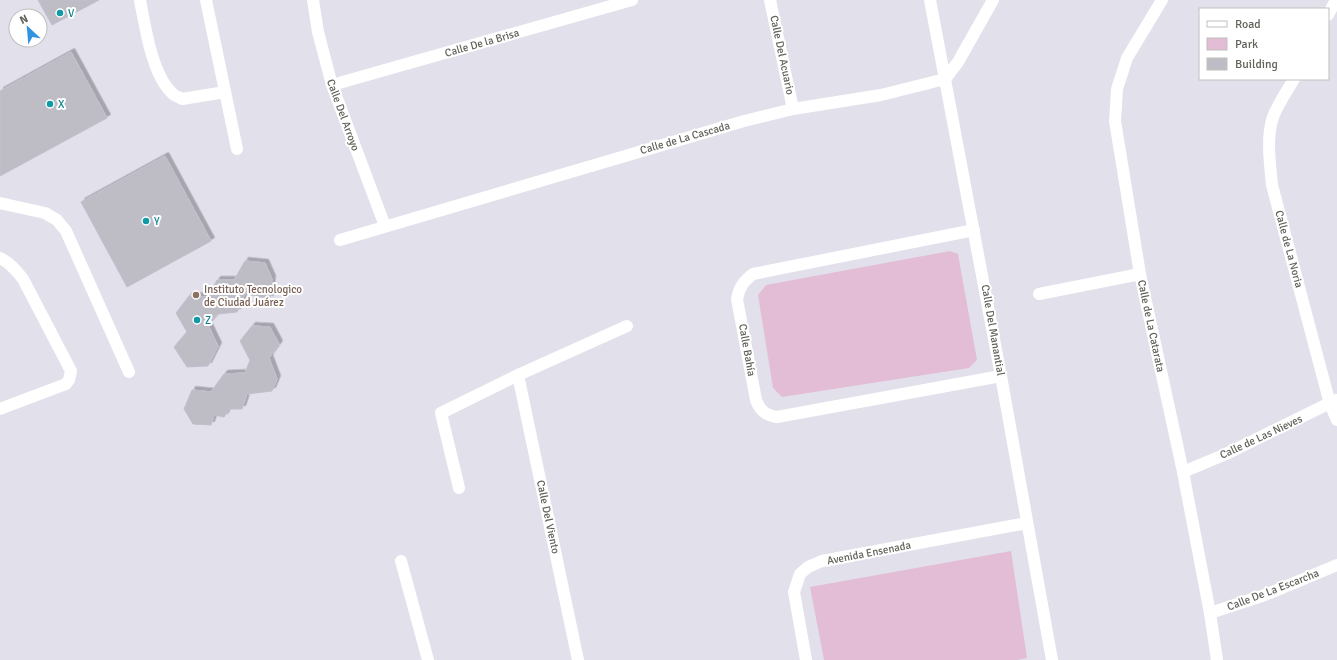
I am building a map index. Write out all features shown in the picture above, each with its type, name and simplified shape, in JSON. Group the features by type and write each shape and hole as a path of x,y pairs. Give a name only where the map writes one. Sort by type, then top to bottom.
{"street":[{"path":"140,0 155,66 172,93 182,99 225,92"},
{"path":"206,0 237,148"},
{"name":"Calle Del Arroyo","path":"313,0 318,32 332,85 385,226"},
{"name":"Calle De la Brisa","path":"332,85 632,0"},
{"name":"Calle Del Acuario","path":"770,0 793,109"},
{"name":"Calle Del Manantial","path":"930,0 1001,376 1052,660"},
{"path":"945,79 958,62 993,0"},
{"name":"Calle de La Catarata","path":"1162,0 1127,58 1117,89 1115,121 1140,274 1183,472 1210,613 1217,660"},
{"path":"1329,13 1336,0"},
{"name":"Calle de La Cascada","path":"340,240 744,121 793,109 881,96 945,79"},
{"name":"Calle de La Noria","path":"1293,80 1273,117 1270,135 1272,185 1334,402 1337,420"},
{"path":"0,203 45,213 57,220 66,232 129,372"},
{"name":"Calle Bahía","path":"974,230 753,274 743,282 738,292 737,299 754,392 758,406 763,412 768,416 777,417 1001,376"},
{"path":"0,258 7,261 16,269 23,279 71,371 69,380 66,384 0,409"},
{"path":"1039,294 1140,274"},
{"path":"459,488 441,413 518,375 627,326"},
{"name":"Calle Del Viento","path":"518,375 578,660"},
{"name":"Calle de Las Nieves","path":"1183,472 1226,454 1334,402"},
{"name":"Avenida Ensenada","path":"806,660 794,592 800,574 808,567 822,561 1027,523"},
{"path":"401,562 428,660"},
{"name":"Calle De La Escarcha","path":"1210,613 1265,595 1337,565"}],"green space":[{"path":"950,251 958,254 977,360 969,368 782,397 773,388 758,295 766,285"},
{"path":"1011,551 1027,658 1017,660 824,660 810,587"}],"building":[{"name":"V","path":"38,0 99,0 52,25 48,18 48,8 42,8"},
{"name":"X","path":"71,52 107,118 0,176 0,91"},
{"name":"Y","path":"165,156 211,241 127,287 81,202"},
{"name":"Z","path":"245,261 265,263 272,279 270,299 245,294 237,312 218,314 208,325 218,346 208,366 187,367 174,347 187,332 176,313 189,296 208,297 217,280 234,280"},
{"name":"Z","path":"252,326 270,327 279,344 269,358 277,379 272,391 247,394 242,409 229,409 224,417 214,415 211,425 193,424 184,409 192,390 211,392 224,374 245,373 250,360 240,341"}],"place":[{"name":"V","path":"60,13"},
{"name":"X","path":"50,104"},
{"name":"Y","path":"146,221"},
{"name":"Instituto Tecnologico de Ciudad Juárez","path":"196,295"},
{"name":"Z","path":"197,320"}]}
